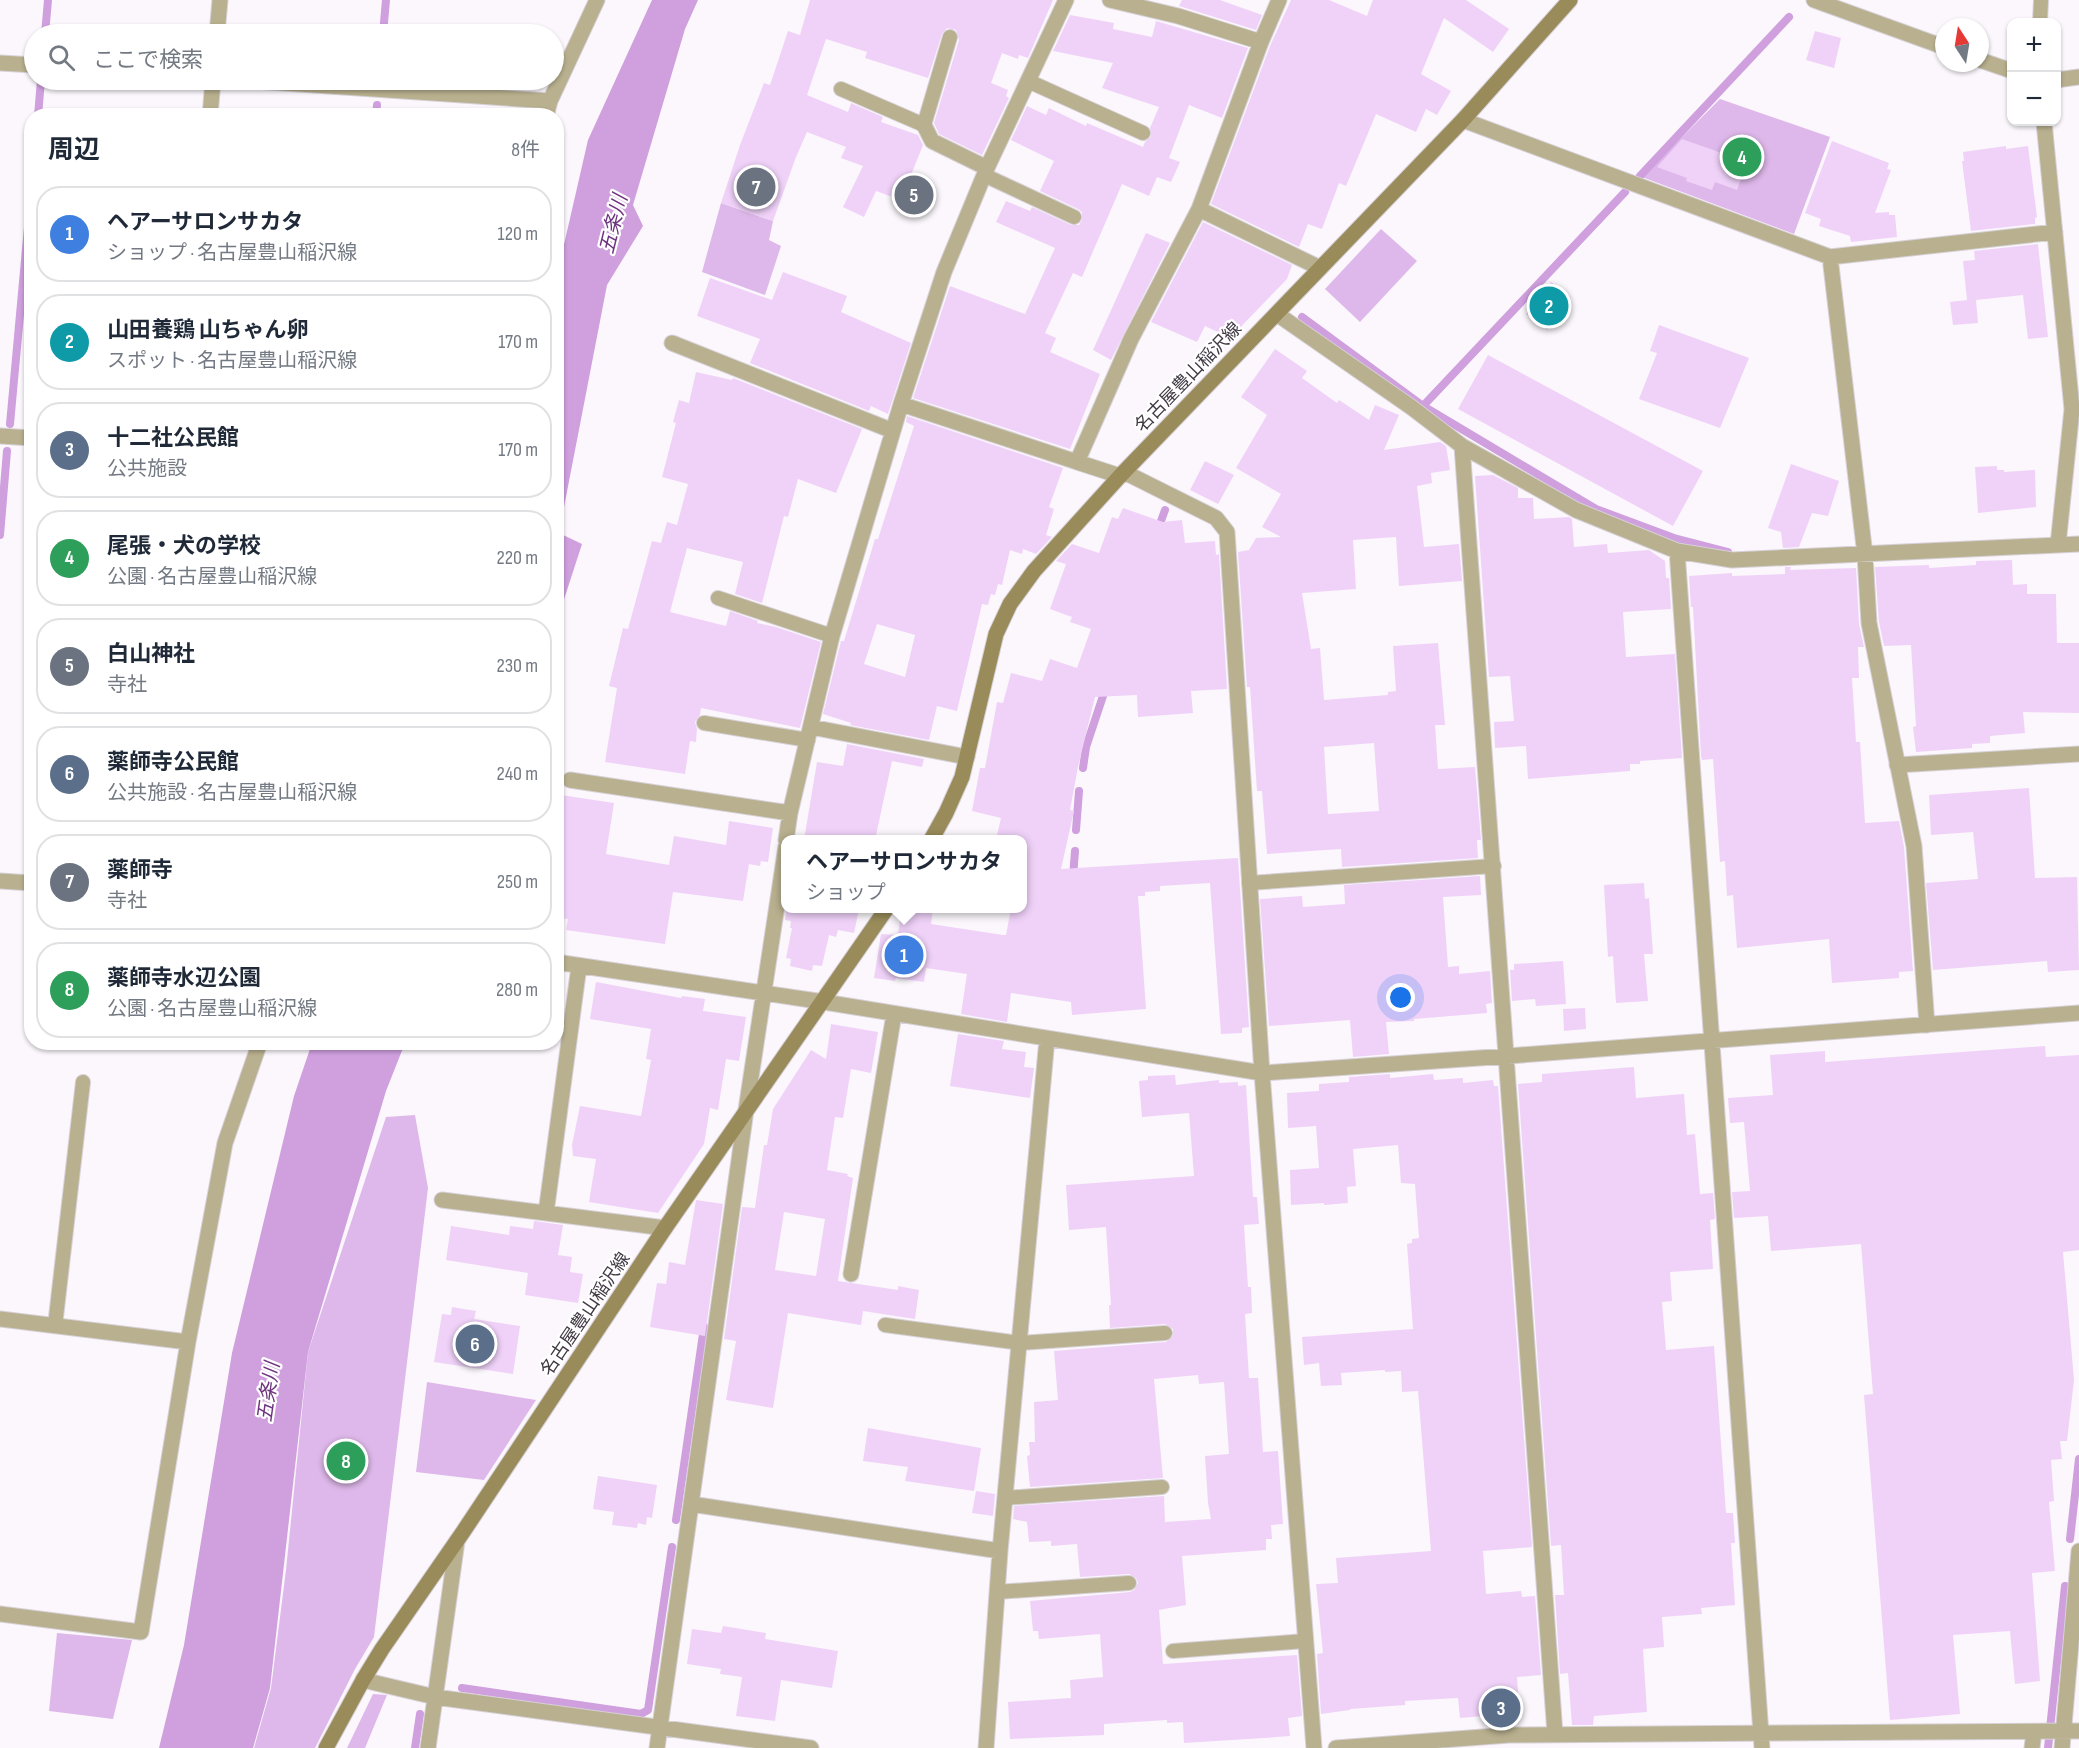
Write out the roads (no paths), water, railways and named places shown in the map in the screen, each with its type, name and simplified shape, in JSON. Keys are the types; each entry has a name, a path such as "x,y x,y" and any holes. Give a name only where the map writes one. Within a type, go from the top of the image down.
{"main road":[{"name":"名古屋豊山稲沢線","path":"934,835 958,786 967,757 996,634 1010,604 1034,571 1122,474 1463,120 1570,0"},
{"name":"名古屋豊山稲沢線","path":"326,1748 363,1680 665,1228 884,913"}],"street":[{"path":"218,24 220,0"},
{"path":"564,73 597,0"},
{"path":"787,835 832,636 901,404 944,272 985,172 1066,0"},
{"path":"1110,0 1178,16 1261,42"},
{"path":"1077,462 1131,339 1199,209 1279,0"},
{"path":"1815,0 1935,44"},
{"path":"0,63 24,64"},
{"path":"1989,63 2007,69"},
{"path":"2061,79 2079,77"},
{"path":"211,108 212,90"},
{"path":"351,90 548,108 556,90"},
{"path":"1463,120 1830,257 2055,232"},
{"path":"924,125 932,141 985,172"},
{"path":"2044,126 2072,409 2058,545"},
{"path":"1199,209 1320,268"},
{"path":"1830,257 1865,555 1869,623 1914,846 1927,1025"},
{"path":"1276,314 1411,407 1462,446 1576,510 1677,551 1732,561 2079,544"},
{"path":"672,343 893,431"},
{"path":"901,404 1077,462 1122,474 1216,518 1227,532 1262,1072 1314,1748"},
{"path":"0,436 24,438"},
{"path":"1462,446 1508,1056 1555,1734"},
{"path":"1677,551 1761,1741"},
{"path":"809,733 967,757"},
{"path":"1897,765 2079,754"},
{"path":"570,780 790,813"},
{"path":"657,1748 746,1110 781,880"},
{"path":"0,881 24,882"},
{"path":"564,963 824,1002 1262,1072 2079,1013"},
{"path":"546,1213 579,966"},
{"path":"851,1274 894,1014"},
{"path":"986,1748 1000,1551 1047,1039"},
{"path":"0,1614 141,1632 188,1342 225,1143 257,1050"},
{"path":"441,1200 665,1228"},
{"path":"0,1320 188,1342"},
{"path":"691,1504 1000,1551"},
{"path":"428,1748 457,1541"},
{"path":"2062,1748 2072,1731 2079,1551"},
{"path":"363,1680 435,1697 811,1748"},
{"path":"1336,1748 1510,1742 1555,1734 1761,1741 2072,1731"},
{"path":"2032,1748 2034,1732"}],"lane":[{"path":"2040,18 2041,0"},
{"path":"841,89 924,125 951,37"},
{"path":"1028,81 1143,133"},
{"path":"985,172 1074,217"},
{"path":"718,598 832,636"},
{"path":"704,723 809,733"},
{"path":"1249,883 1494,866"},
{"path":"55,1326 82,1083"},
{"path":"885,1325 1020,1343 1165,1333"},
{"path":"1005,1498 1162,1487"},
{"path":"997,1592 1129,1582"},
{"path":"1173,1651 1305,1641"}],"water":[{"name":"五条川","path":"652,0 698,0 685,29 633,205 643,226 607,285 564,507 564,245 588,140"},
{"path":"564,535 582,544 564,599"},
{"name":"五条川","path":"310,1050 402,1050 386,1091 308,1352 270,1688 253,1748 159,1748 184,1645 232,1353 294,1096"}],"waterway":[{"path":"46,24 48,0"},
{"path":"384,24 386,0"},
{"path":"1640,176 1789,17"},
{"path":"39,108 40,90"},
{"path":"1423,406 1625,192"},
{"path":"10,424 24,271"},
{"path":"1302,317 1423,406 1596,509 1674,538 1728,552"},
{"path":"0,535 7,451"},
{"path":"1157,532 1165,510"},
{"path":"1083,768 1086,747 1106,687"},
{"path":"1076,830 1079,791"},
{"path":"1073,877 1075,851"},
{"path":"676,1520 704,1327"},
{"path":"2070,1539 2079,1459"},
{"path":"462,1688 641,1714 648,1710 672,1547"},
{"path":"2048,1748 2065,1586"},
{"path":"415,1748 420,1714"}],"place":[{"name":"尾張・犬の学校","path":"1742,157"},
{"name":"薬師寺","path":"756,187"},
{"name":"白山神社","path":"914,195"},
{"name":"山田養鶏 山ちゃん卵","path":"1549,306"},
{"name":"ヘアーサロンサカタ","path":"904,955"},
{"name":"薬師寺公民館","path":"475,1344"},
{"name":"薬師寺水辺公園","path":"346,1461"},
{"name":"十二社公民館","path":"1501,1708"}]}
